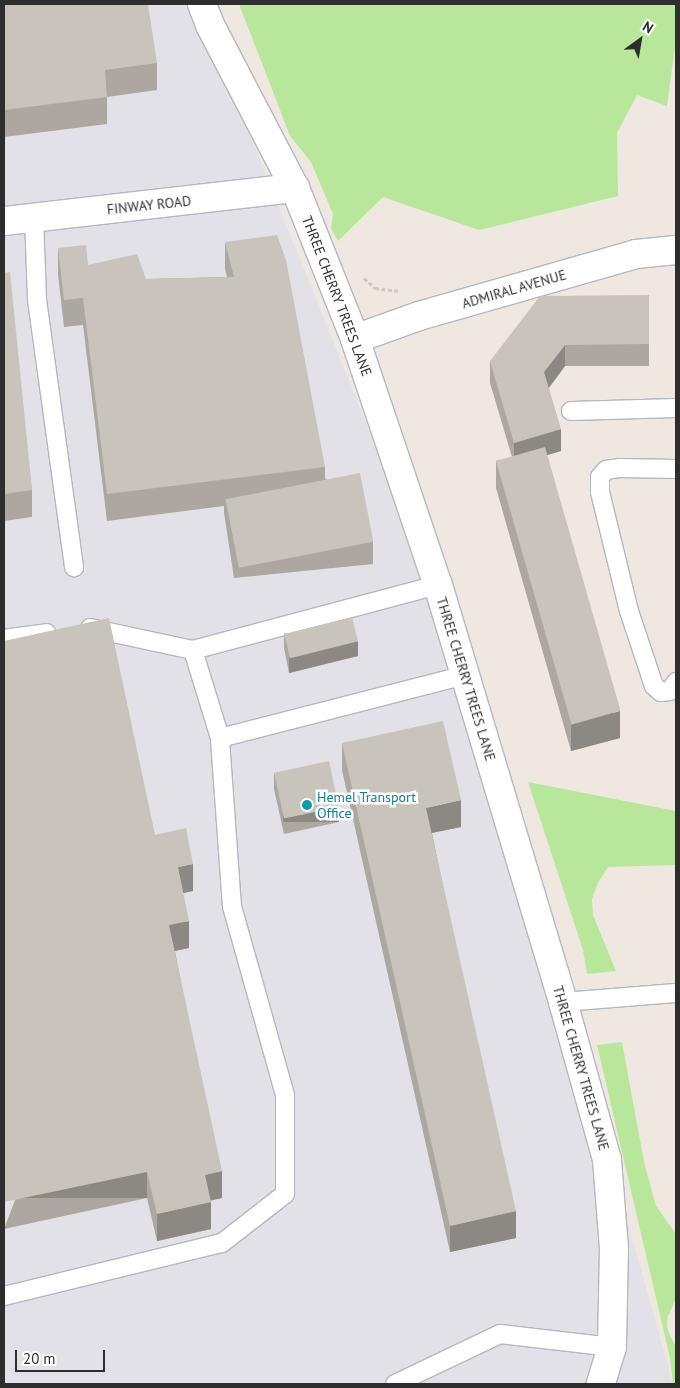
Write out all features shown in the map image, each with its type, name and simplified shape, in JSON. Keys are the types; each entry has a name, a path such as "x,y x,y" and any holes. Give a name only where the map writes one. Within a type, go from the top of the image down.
{"street":[{"name":"THREE CHERRY TREES LANE","path":"202,4 210,24 295,188 355,339 438,585 563,1002 607,1160 614,1248 612,1347 601,1384"},
{"name":"FINWAY ROAD","path":"4,221 295,188"},
{"name":"ADMIRAL AVENUE","path":"355,339 419,316 636,254 676,250"}],"lane":[{"path":"34,218 36,300 74,567"},
{"path":"571,411 676,408"},
{"path":"676,469 620,468 606,470 600,477 600,492 629,610 654,686 661,692 670,691 676,682"},
{"path":"4,639 94,627 193,650 438,585"},
{"path":"4,1296 222,1244 285,1194 285,1095 232,907 220,738 193,650"},
{"path":"220,738 465,676"},
{"path":"563,1002 676,993"},
{"path":"395,1384 500,1334 612,1347"}],"path":[{"path":"358,273 375,288 398,291"}],"shaded area":[{"path":"4,4 197,4 490,729 673,1384 4,1384"}],"green space":[{"path":"239,4 676,4 676,39 667,106 637,95 617,133 618,196 479,230 383,197 338,241 331,228 333,214 311,162 290,136"},
{"path":"528,782 676,811 676,865 608,867 598,883 592,899 593,915 616,971 587,974 583,950"},
{"path":"622,1042 644,1162 656,1206 676,1234 676,1299 668,1316 667,1326 676,1346 676,1384 673,1384 670,1358 597,1045"}],"building":[{"path":"4,4 148,4 157,63 105,70 107,97 4,110"},
{"path":"277,235 286,260 325,467 107,494 83,298 64,300 58,248 86,245 88,265 137,254 146,279 234,277 225,242"},
{"path":"10,272 32,490 4,494 4,273"},
{"path":"649,295 649,344 565,345 544,372 561,429 514,443 490,361 540,296"},
{"path":"545,447 621,710 572,724 496,461"},
{"path":"360,473 373,542 239,568 226,499"},
{"path":"352,617 358,641 290,658 284,634"},
{"path":"109,618 155,835 186,828 193,864 178,867 189,921 169,925 222,1171 205,1175 211,1202 157,1214 147,1172 4,1202 4,641"},
{"path":"443,721 461,800 426,808 516,1211 450,1226 342,743"},
{"name":"Hemel Transport Office","path":"329,761 339,807 284,819 274,773"}],"place":[{"name":"Hemel Transport Office","path":"307,805"}]}
